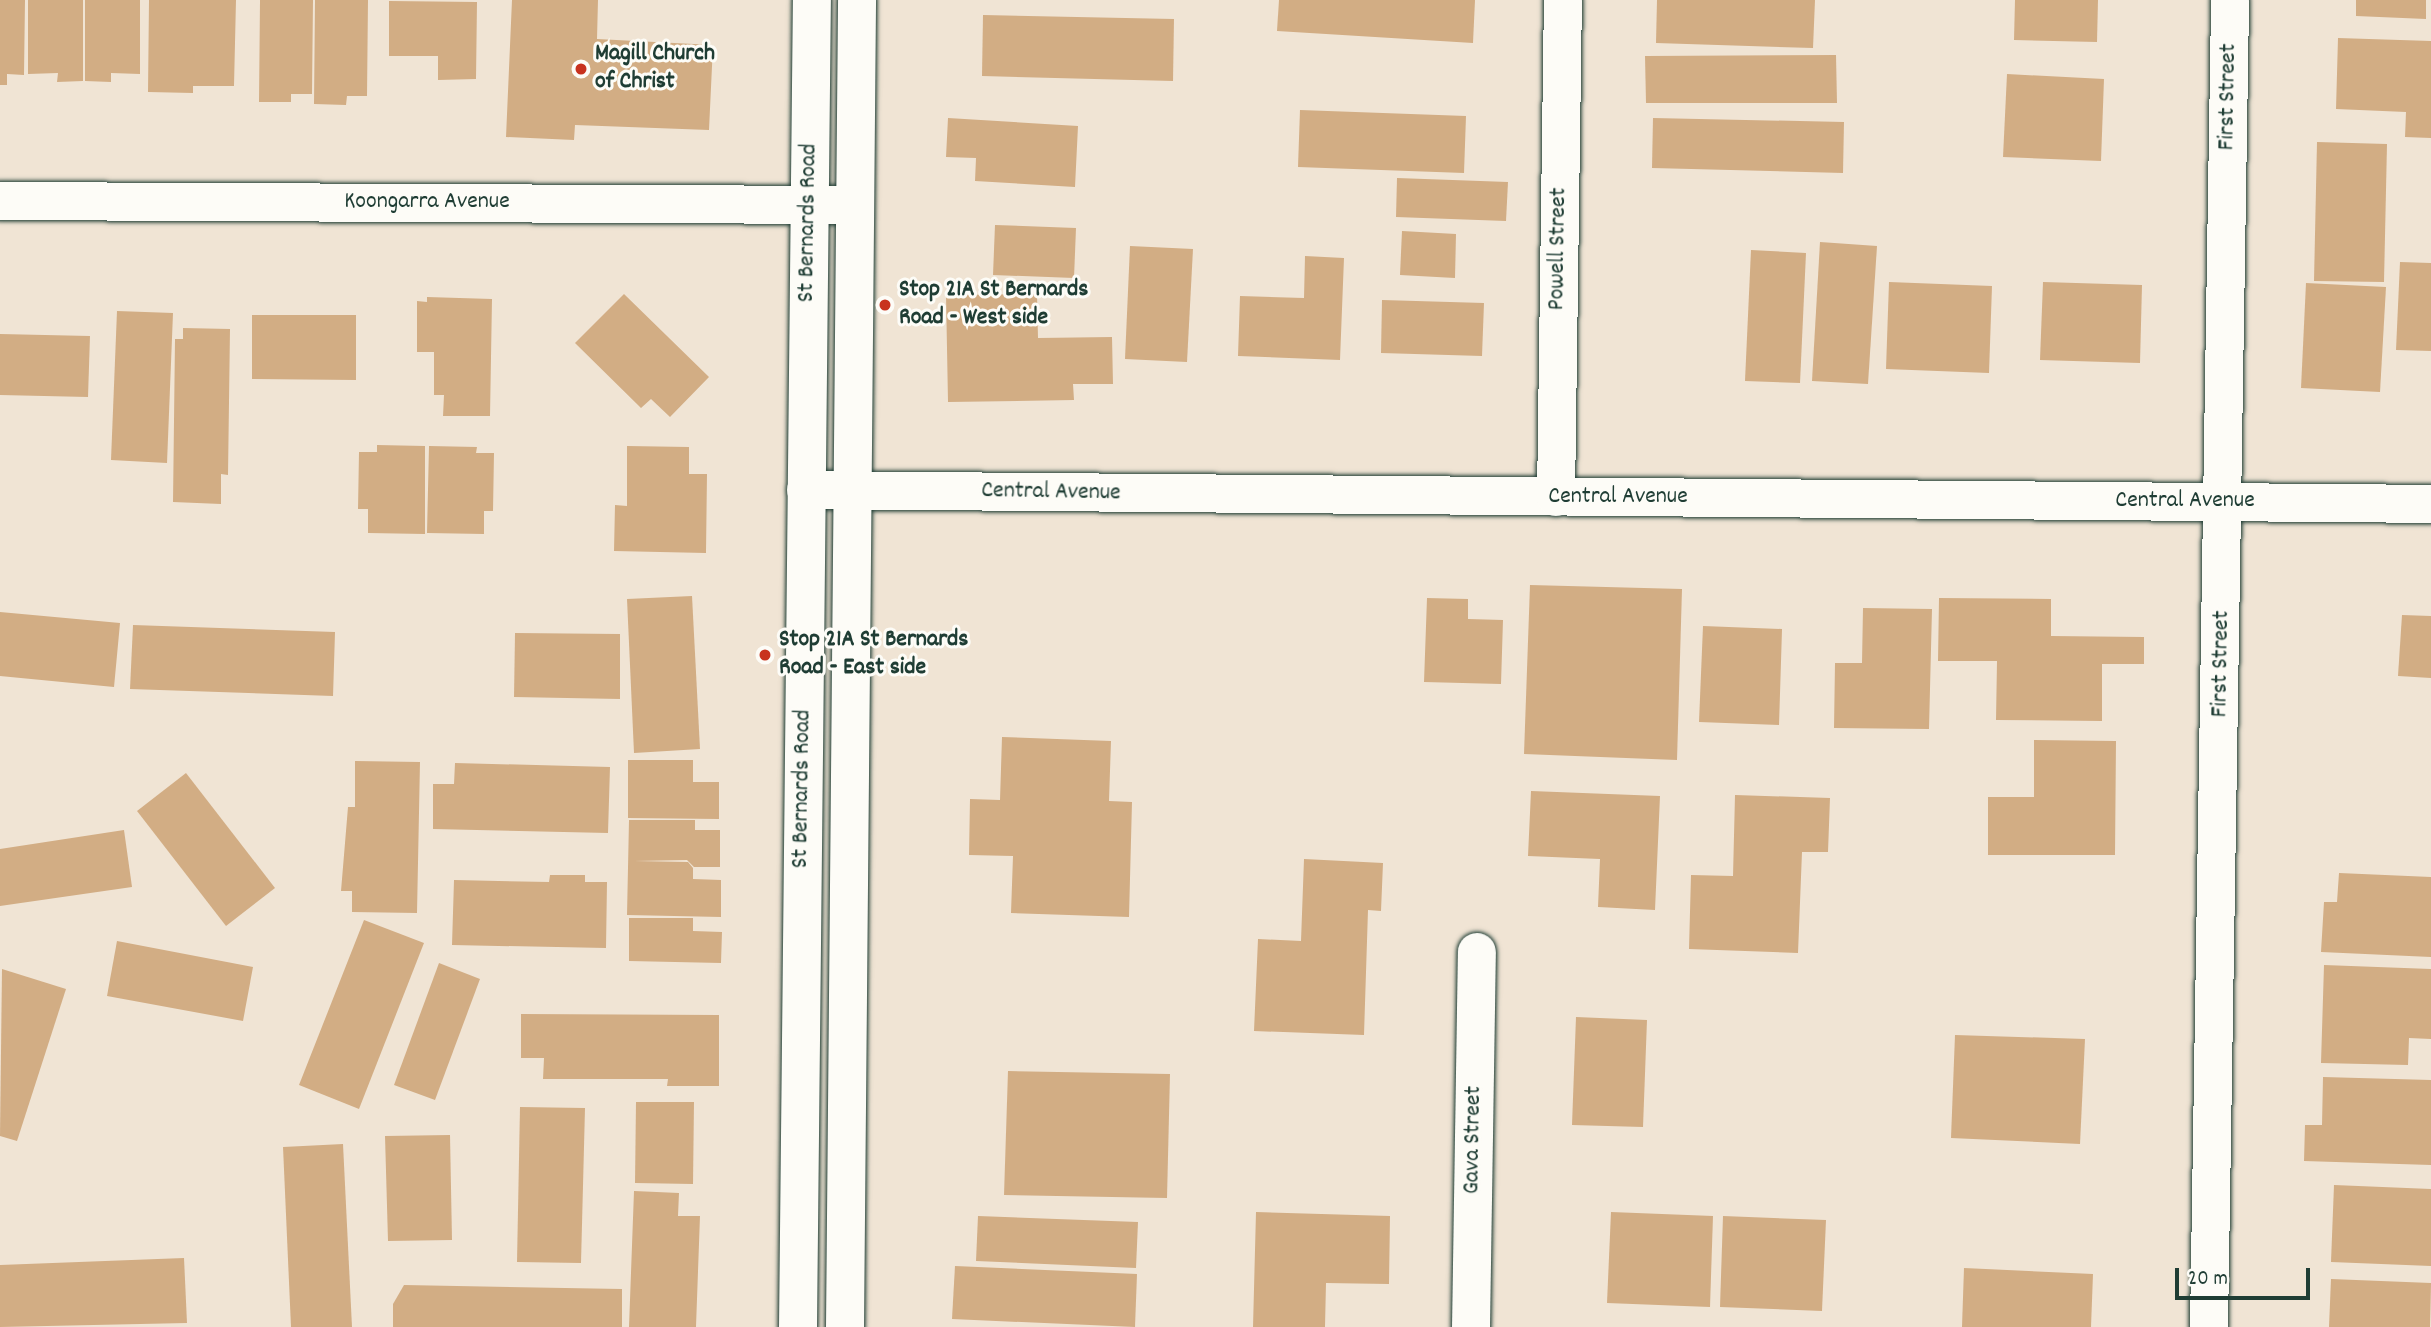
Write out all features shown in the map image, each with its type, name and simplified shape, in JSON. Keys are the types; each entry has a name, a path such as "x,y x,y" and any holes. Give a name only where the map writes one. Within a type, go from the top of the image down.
{"street":[{"name":"St Bernards Road","path":"799,1327 812,0"},
{"name":"St Bernards Road","path":"845,1327 857,0"},
{"name":"Powell Street","path":"1556,498 1563,0"},
{"name":"First Street","path":"2209,1327 2225,502 2230,0"},
{"name":"Koongarra Avenue","path":"0,201 854,205"},
{"name":"Central Avenue","path":"806,490 2431,503"},
{"name":"Gava Street","path":"1471,1327 1477,952"}],"building":[{"path":"0,0 25,0 24,75 7,74 7,85 0,85"},
{"path":"28,0 83,0 83,81 57,82 58,73 28,74"},
{"path":"85,0 140,0 140,74 111,73 111,82 85,81"},
{"path":"149,0 236,0 234,86 193,86 193,93 148,92"},
{"path":"260,0 313,0 312,94 291,94 291,102 259,102"},
{"path":"315,0 368,0 367,96 347,96 346,105 314,104"},
{"name":"Magill Church of Christ","path":"512,0 598,0 597,39 713,45 709,130 575,125 574,140 506,137"},
{"path":"1279,0 1475,0 1473,43 1277,31"},
{"path":"1657,0 1815,0 1813,48 1656,43"},
{"path":"2015,0 2098,0 2097,42 2014,40"},
{"path":"2356,0 2426,0 2426,19 2356,16"},
{"path":"389,1 477,2 476,79 438,80 438,56 389,56"},
{"path":"983,15 1174,19 1173,81 982,76"},
{"path":"2338,38 2431,41 2431,138 2405,137 2406,112 2336,109"},
{"path":"1836,55 1837,103 1646,103 1645,56"},
{"path":"2007,74 2104,79 2101,161 2003,157"},
{"path":"1300,110 1466,116 1464,173 1298,167"},
{"path":"948,118 1078,126 1075,187 975,181 976,158 946,157"},
{"path":"1653,118 1844,122 1843,173 1652,168"},
{"path":"2317,142 2387,144 2384,282 2314,281"},
{"path":"1397,178 1508,182 1506,221 1396,217"},
{"path":"995,225 1076,228 1074,278 993,275"},
{"path":"1402,231 1456,234 1455,278 1400,275"},
{"path":"1820,242 1877,246 1868,384 1812,381"},
{"path":"1130,246 1193,249 1187,362 1125,359"},
{"path":"1751,250 1806,253 1800,383 1745,381"},
{"path":"1305,256 1344,258 1340,360 1238,356 1240,296 1304,298"},
{"path":"2400,262 2431,263 2431,351 2396,350"},
{"path":"1889,282 1992,286 1989,373 1886,369"},
{"path":"2043,282 2142,285 2140,363 2040,360"},
{"path":"2306,283 2386,287 2380,392 2301,388"},
{"path":"624,294 709,377 670,417 651,399 641,408 575,343"},
{"path":"1037,294 1038,338 1112,337 1113,384 1073,384 1074,400 948,402 946,295"},
{"path":"427,297 492,299 490,416 443,416 444,395 434,395 434,352 417,352 417,301 427,302"},
{"path":"1382,300 1484,303 1482,356 1381,353"},
{"path":"117,311 173,313 167,463 111,460"},
{"path":"252,315 356,315 356,380 252,379"},
{"path":"183,328 230,329 228,475 221,474 221,504 173,502 175,339 183,339"},
{"path":"0,334 90,336 88,397 0,395"},
{"path":"377,445 425,446 425,534 368,533 368,509 358,509 359,452 377,452"},
{"path":"429,446 477,447 476,453 494,453 493,511 484,511 484,534 427,533"},
{"path":"627,446 689,447 689,474 707,474 706,553 614,551 615,505 627,506"},
{"path":"1530,585 1682,589 1677,760 1524,754"},
{"path":"692,596 700,749 634,753 627,599"},
{"path":"1427,598 1468,599 1468,619 1503,620 1501,684 1424,682"},
{"path":"1939,598 2051,599 2051,636 2144,637 2144,664 2102,664 2102,721 1996,720 1997,661 1938,661"},
{"path":"1863,608 1932,609 1929,729 1834,728 1835,663 1862,663"},
{"path":"0,612 120,623 114,687 0,676"},
{"path":"2402,615 2431,616 2431,678 2398,676"},
{"path":"133,625 335,632 333,696 130,689"},
{"path":"1703,626 1782,629 1779,725 1699,722"},
{"path":"515,633 620,634 620,699 514,697"},
{"path":"1002,737 1111,741 1109,801 1132,802 1129,917 1011,913 1013,856 969,855 970,799 1000,800"},
{"path":"2034,740 2116,741 2115,855 1988,855 1988,797 2034,797"},
{"path":"628,760 693,760 693,782 719,782 719,819 628,818"},
{"path":"355,761 420,762 417,913 352,912 352,891 341,891 348,807 355,807"},
{"path":"455,763 610,767 608,833 433,829 433,784 454,784"},
{"path":"186,773 275,888 226,926 137,811"},
{"path":"1531,791 1660,796 1655,910 1598,907 1600,859 1528,856"},
{"path":"1735,795 1830,798 1828,852 1802,852 1798,953 1689,949 1691,875 1733,876"},
{"path":"629,820 695,820 695,830 720,830 720,867 694,867 687,860 634,861 688,862 693,868 693,879 721,880 721,917 627,915"},
{"path":"124,830 132,887 0,906 0,849"},
{"path":"1304,859 1383,863 1381,911 1368,910 1364,1035 1254,1031 1258,939 1301,941"},
{"path":"2339,873 2431,877 2431,957 2321,952 2324,902 2337,902"},
{"path":"550,875 585,875 585,882 607,882 606,948 452,945 454,880 549,882"},
{"path":"629,918 693,918 693,931 722,932 721,963 629,961"},
{"path":"364,920 424,943 359,1109 299,1085"},
{"path":"117,941 253,967 243,1021 107,996"},
{"path":"439,963 480,979 435,1100 394,1085"},
{"path":"2324,965 2431,969 2431,1039 2409,1038 2408,1065 2321,1063"},
{"path":"2,969 66,989 17,1141 0,1136"},
{"path":"521,1014 719,1015 719,1086 667,1086 668,1079 543,1079 544,1058 521,1058"},
{"path":"1576,1017 1647,1020 1643,1127 1572,1125"},
{"path":"1955,1035 2085,1039 2080,1144 1951,1138"},
{"path":"1008,1071 1170,1074 1167,1198 1004,1195"},
{"path":"2323,1077 2431,1080 2431,1165 2304,1161 2305,1125 2322,1125"},
{"path":"636,1102 694,1102 693,1184 635,1183"},
{"path":"520,1107 585,1108 581,1263 517,1262"},
{"path":"450,1135 452,1240 388,1241 385,1136"},
{"path":"343,1144 352,1327 291,1327 283,1147"},
{"path":"2334,1185 2431,1189 2431,1266 2331,1262"},
{"path":"634,1191 679,1193 678,1216 700,1216 696,1327 629,1327"},
{"path":"1256,1212 1390,1216 1389,1284 1326,1283 1325,1327 1253,1327"},
{"path":"1611,1212 1713,1216 1710,1307 1607,1303"},
{"path":"978,1216 1138,1222 1136,1268 976,1261"},
{"path":"1723,1216 1826,1220 1822,1311 1720,1307"},
{"path":"184,1258 187,1323 0,1327 0,1265"},
{"path":"955,1266 1137,1274 1135,1327 952,1319"},
{"path":"1964,1268 2093,1274 2091,1327 1962,1327"},
{"path":"2331,1279 2431,1283 2430,1327 2329,1327"},
{"path":"404,1285 622,1289 622,1327 393,1327 393,1304"}],"place":[{"name":"Magill Church of Christ","path":"581,69"},
{"name":"Stop 21A St Bernards Road - West side","path":"885,305"},
{"name":"Stop 21A St Bernards Road - East side","path":"765,655"}]}
